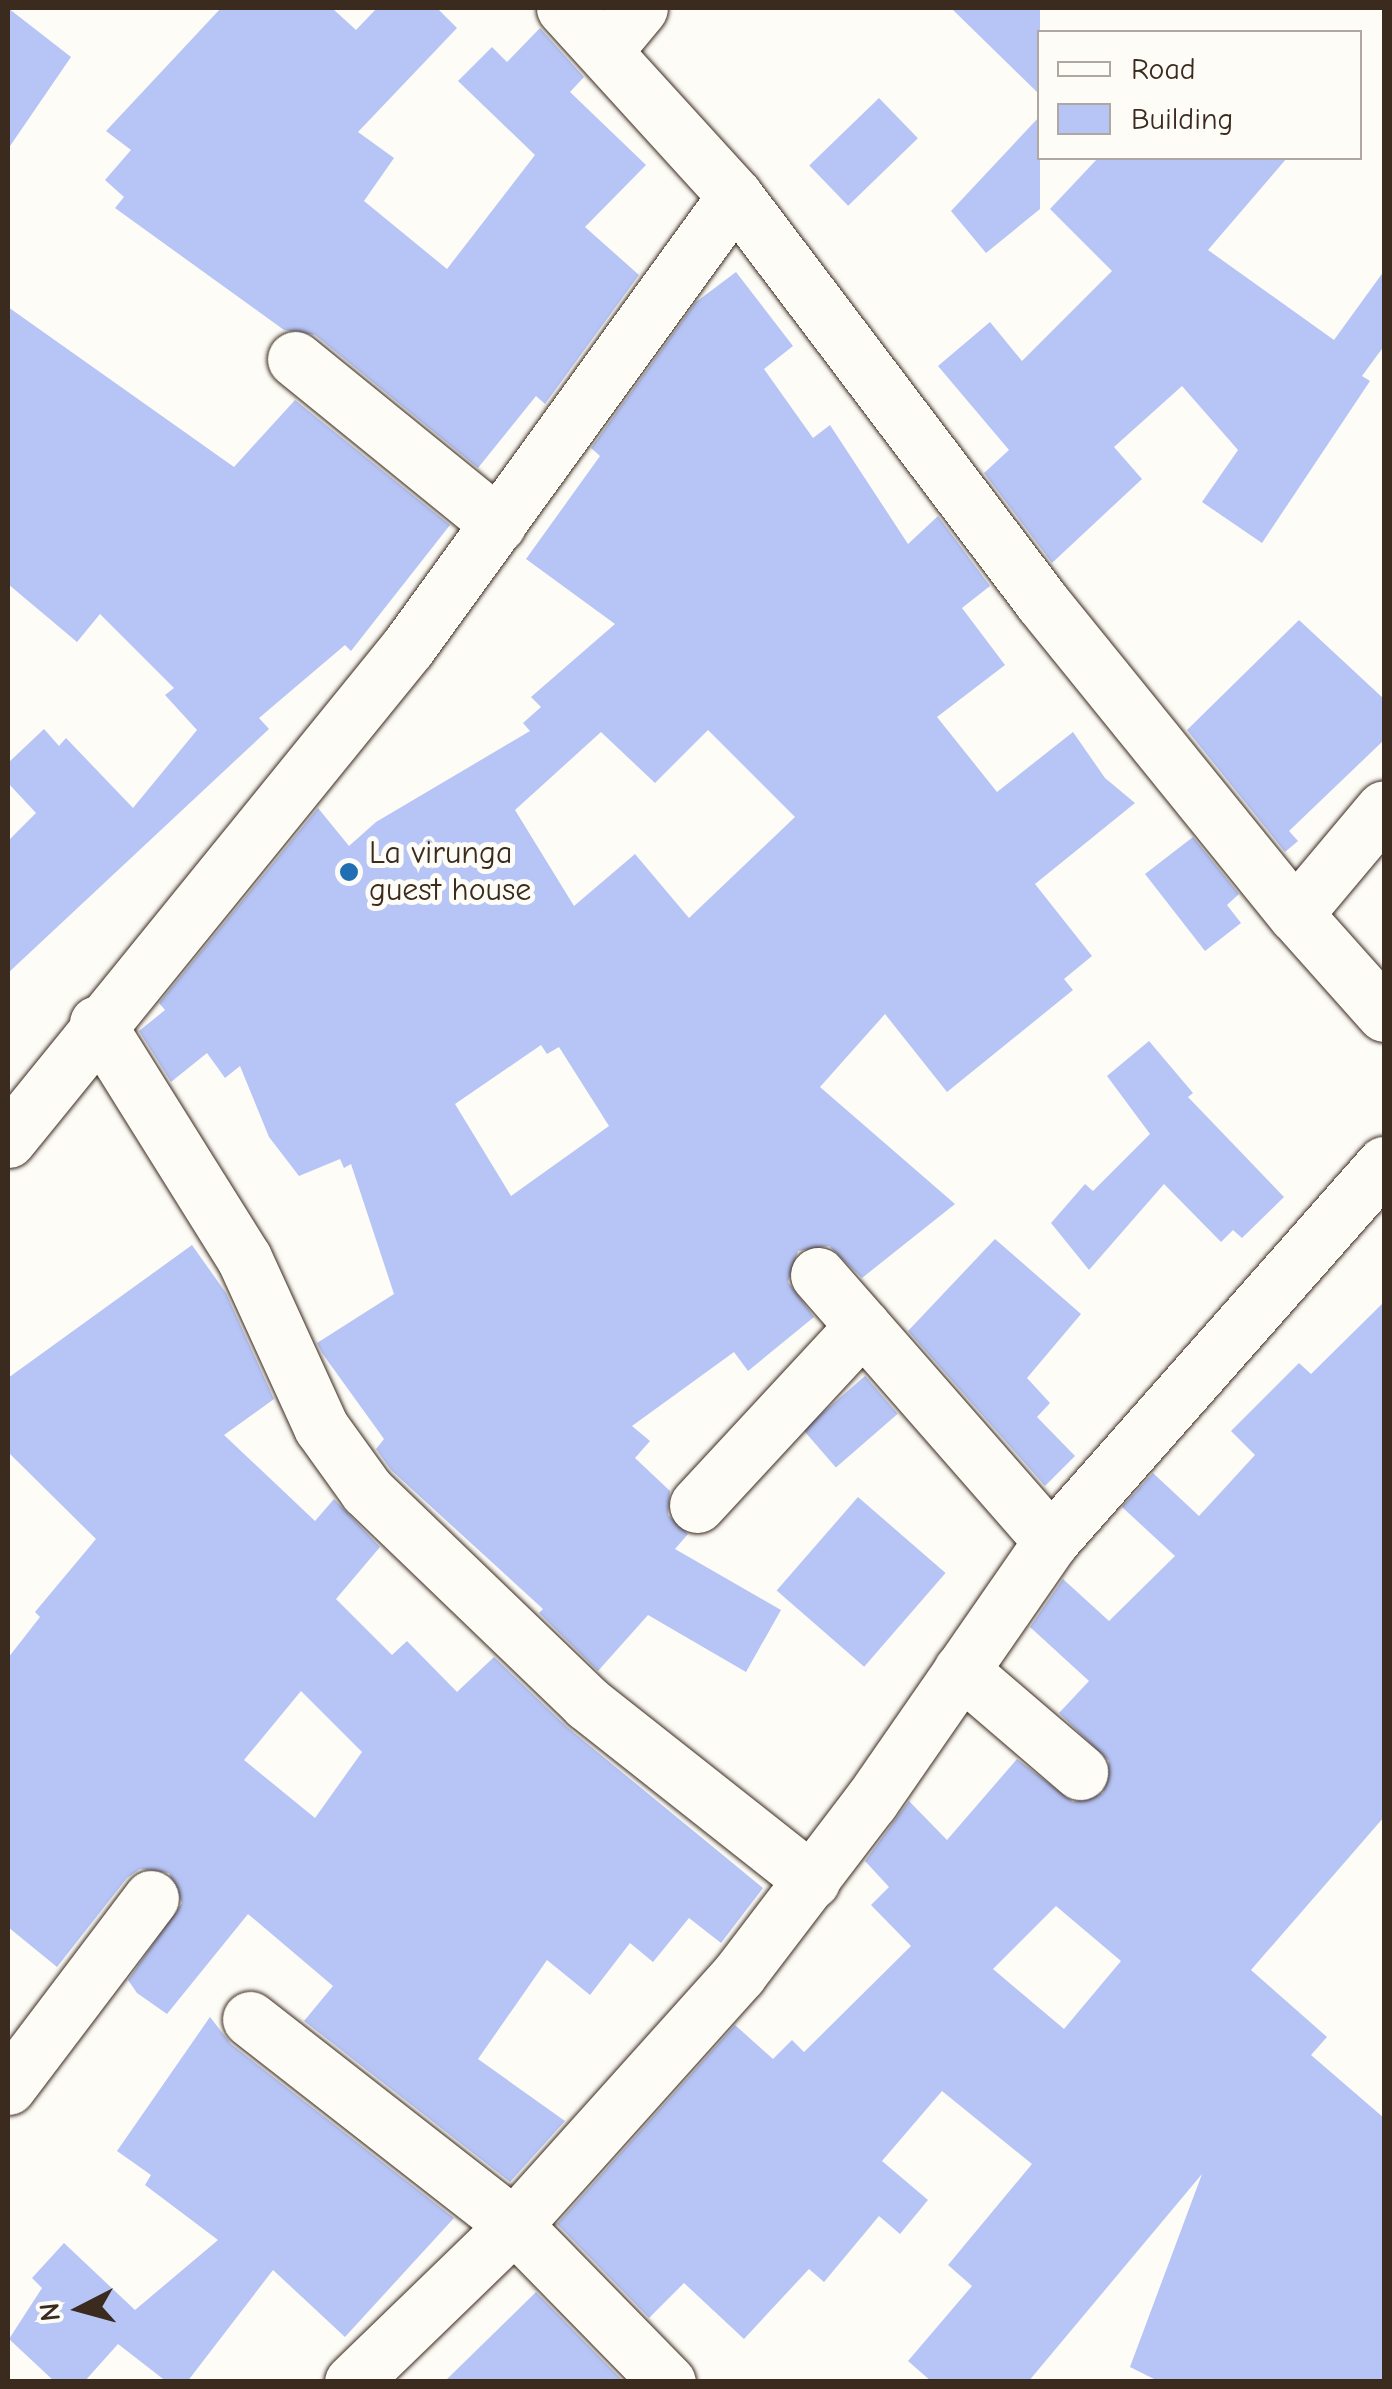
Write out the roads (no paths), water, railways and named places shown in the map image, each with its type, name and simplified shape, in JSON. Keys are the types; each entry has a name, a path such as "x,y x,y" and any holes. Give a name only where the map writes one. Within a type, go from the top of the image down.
{"street":[{"path":"564,8 606,48 734,196 1042,602 1294,914 1384,1014"},
{"path":"606,48 640,8"},
{"path":"8,1140 97,1023 408,648 734,196"},
{"path":"295,359 498,524"},
{"path":"1294,914 1384,808"},
{"path":"97,1023 244,1258 321,1426 366,1491 587,1704 812,1881"},
{"path":"352,2382 514,2225 739,1974 812,1881 1051,1541 1384,1164"},
{"path":"818,1274 1051,1541"},
{"path":"697,1506 864,1326"},
{"path":"961,1670 1080,1772"},
{"path":"8,2087 151,1898"},
{"path":"250,2019 514,2225 668,2382"}],"place":[{"name":"La virunga guest house","path":"349,872"}]}
